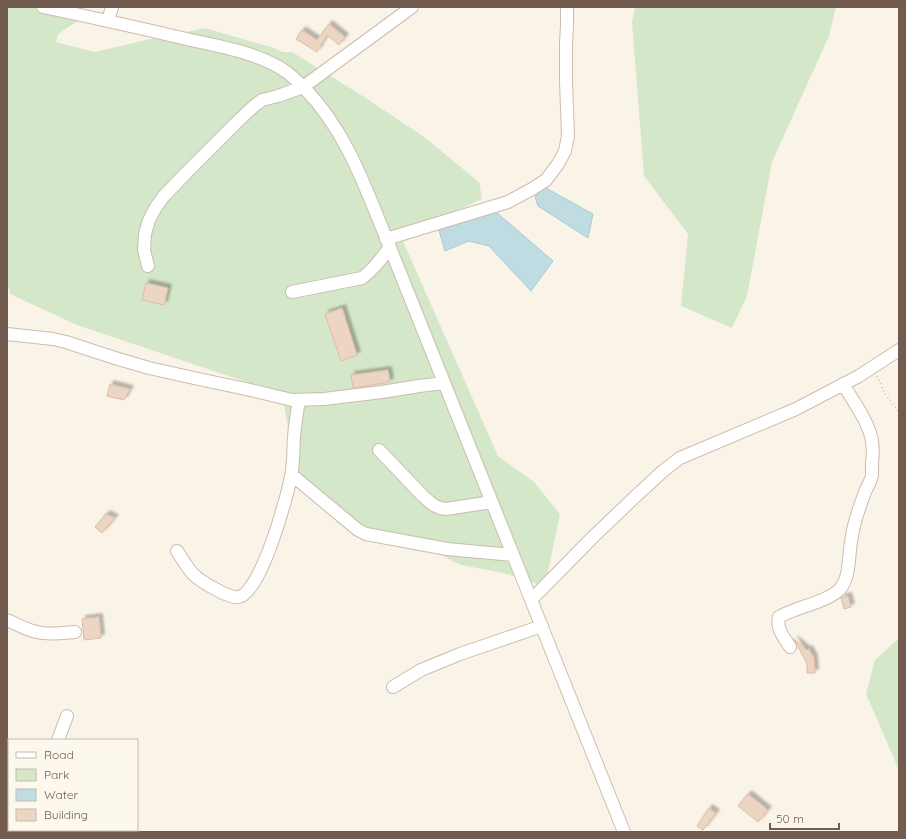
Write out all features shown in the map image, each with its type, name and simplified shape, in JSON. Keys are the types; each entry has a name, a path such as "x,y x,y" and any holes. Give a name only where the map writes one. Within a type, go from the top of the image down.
{"street":[{"path":"43,7 243,52 274,65 288,73 316,100 330,119 349,150 388,243 624,832"},
{"path":"108,21 112,7"},
{"path":"148,266 144,250 145,234 149,220 156,207 163,197 190,169 254,106 262,100 278,96 303,86 412,7"},
{"path":"292,292 362,278 375,266 388,243 508,202 546,180 558,164 565,151 568,136 566,81 567,7"},
{"path":"7,334 53,339 66,342 149,368 292,400 324,399 444,383"},
{"path":"531,600 637,495 663,471 680,458 796,409 859,376 899,350"},
{"path":"790,647 779,630 779,617 834,594 844,583 848,573 853,528 872,476 872,440 863,418 843,384"},
{"path":"177,551 194,574 205,583 219,591 238,597 245,594 251,587 266,559 274,538 292,475 294,436 299,400"},
{"path":"379,450 423,496 439,508 446,509 492,502"},
{"path":"292,475 358,530 366,534 447,549 513,555"},
{"path":"7,620 36,632 46,634 75,632"},
{"path":"392,687 421,670 542,626"},
{"path":"58,739 67,716"}],"path":[{"path":"873,367 885,394 899,412"}],"green space":[{"path":"7,7 54,7 85,16 58,34 56,42 95,52 205,28 283,52 292,52 361,95 424,137 479,182 482,199 425,225 402,239 498,456 534,482 560,514 547,576 537,584 503,573 461,565 428,549 375,537 296,473 282,394 77,325 10,294 7,282"},
{"path":"635,7 836,7 829,36 772,162 747,296 732,328 681,306 688,234 644,176 632,22"},
{"path":"899,638 899,770 866,694 875,660"}],"water":[{"path":"544,187 593,214 588,238 538,206 535,197"},
{"path":"495,211 553,261 531,291 489,246 469,241 445,251 438,227"}],"building":[{"path":"329,24 345,37 339,45 327,35 317,52 296,39 302,30 317,40"},
{"path":"146,283 168,288 164,305 142,300"},
{"path":"342,308 357,355 341,361 325,314"},
{"path":"388,370 390,382 353,388 351,375"},
{"path":"110,384 130,389 124,400 107,396"},
{"path":"106,514 115,518 102,533 95,527"},
{"path":"848,596 851,607 844,609 841,598"},
{"path":"99,617 101,638 84,640 82,619"},
{"path":"794,639 807,650 809,649 814,658 815,673 807,673 807,664"},
{"path":"748,794 768,810 758,822 738,806"},
{"path":"709,808 716,813 703,830 697,826"}]}
